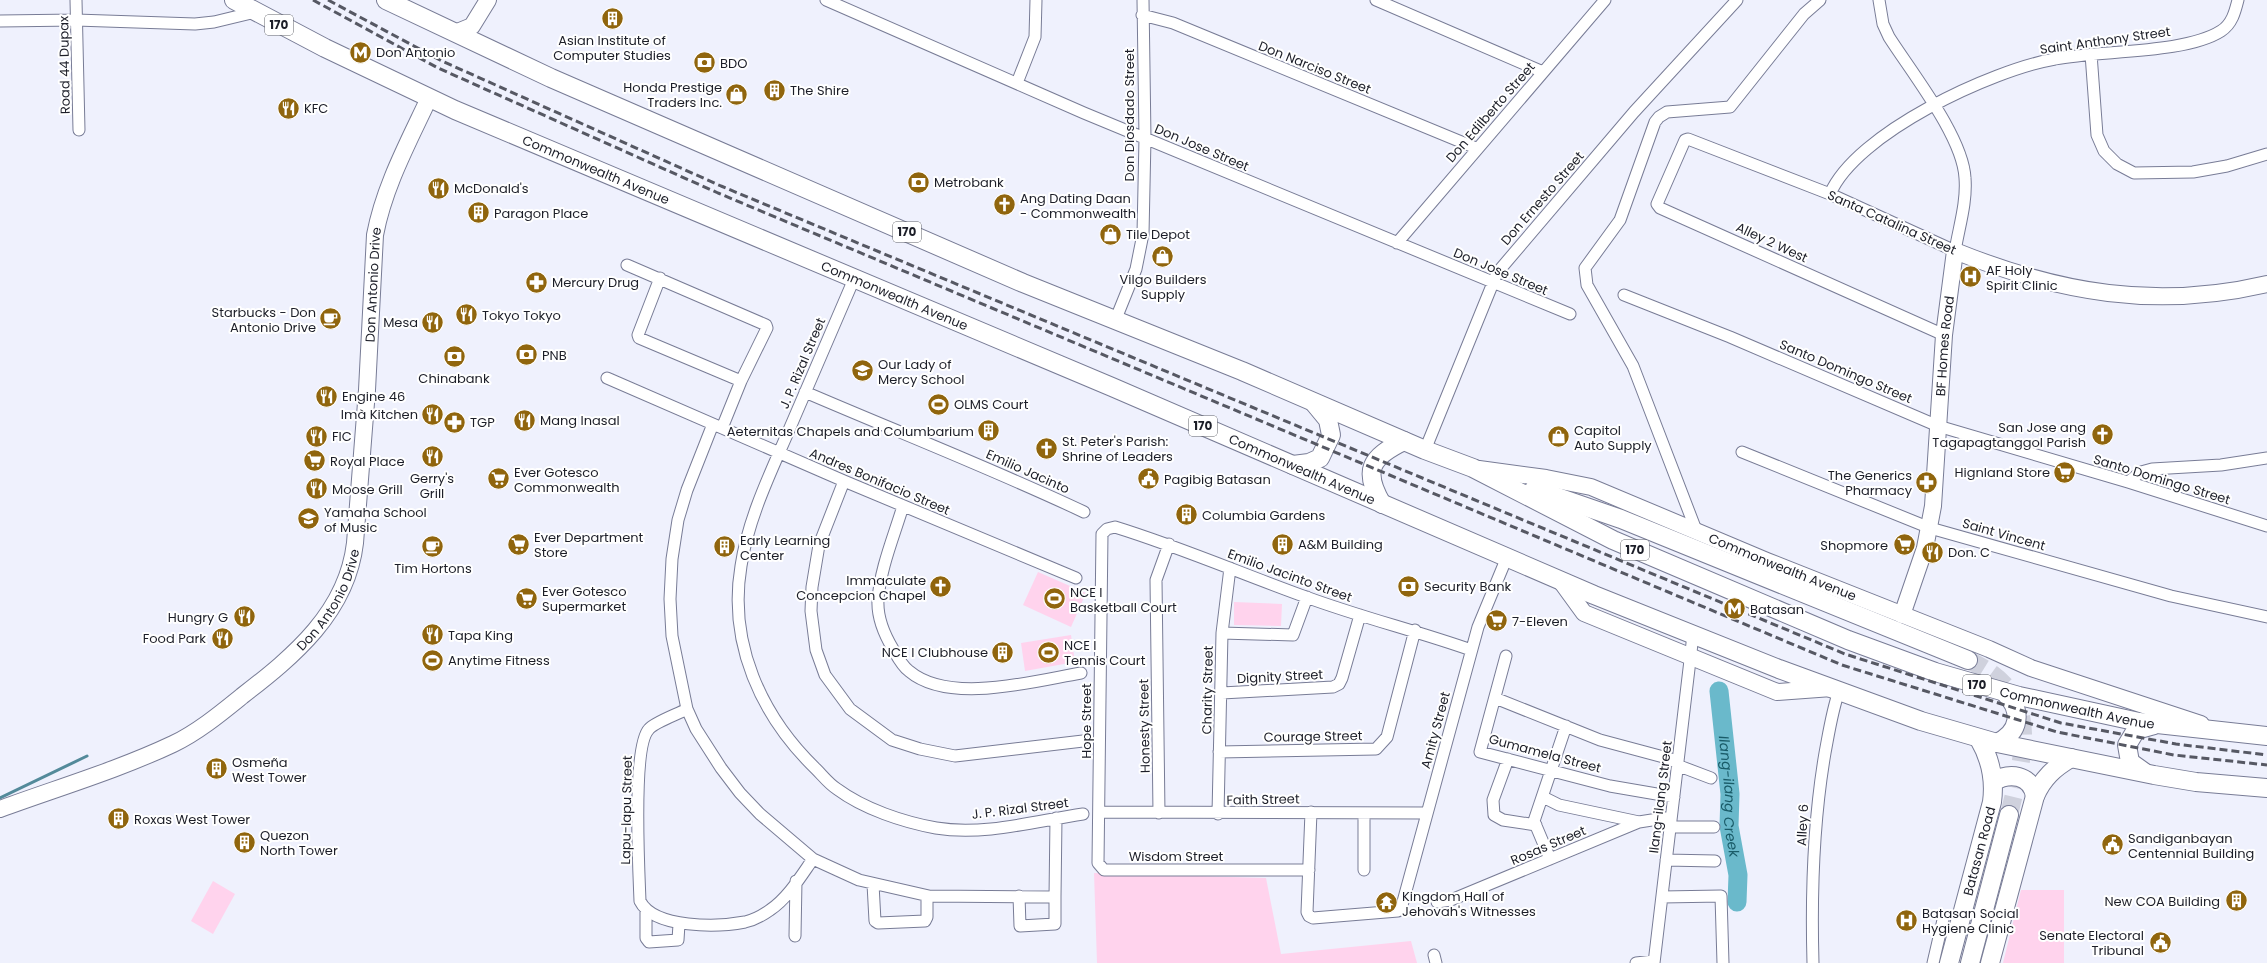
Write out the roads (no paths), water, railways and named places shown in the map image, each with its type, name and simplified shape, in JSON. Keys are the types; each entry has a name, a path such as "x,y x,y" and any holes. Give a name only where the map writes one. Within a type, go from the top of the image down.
{"main road":[{"name":"Commonwealth Avenue","path":"234,0 255,12 429,98 1560,580 1693,635 1921,721 1979,739 2154,775 2196,782 2267,788"},
{"name":"Commonwealth Avenue","path":"386,0 455,34 552,78 1116,321 1242,371 1404,441 1473,468 1613,540 1801,622 1935,672 2005,693 2158,725 2267,736"},
{"path":"1293,465 1308,463 1320,458 1331,435 1328,420 1312,401"},
{"path":"1382,504 1372,484 1373,469 1383,452 1404,441"},
{"path":"1473,468 1621,519 1968,660"},
{"path":"1997,743 2010,735 2018,719 2016,707 2005,693"},
{"path":"2154,775 2134,766 2128,757 2127,745 2136,730 2146,726 2158,725"},
{"name":"Batasan Road","path":"1949,963 1987,826 1992,802 1993,782 1987,756 1979,739"},
{"path":"1990,963 2035,796 2045,778 2059,765 2071,758"},
{"path":"1993,782 2004,776 2019,776 2030,784 2035,796"},
{"path":"1970,963 2009,814"}],"street":[{"name":"Road 44 Dupax","path":"76,0 79,130"},
{"path":"455,34 466,30 477,21 488,0"},
{"name":"Don Jose Street","path":"826,0 1017,84 1570,314"},
{"path":"1017,84 1035,37 1036,0"},
{"name":"Don Diosdado Street","path":"1116,321 1136,269 1141,245 1145,138 1142,15 1143,0"},
{"path":"1376,0 1543,72"},
{"name":"Don Edilberto Street","path":"1397,243 1476,148 1605,0"},
{"name":"Don Ernesto Street","path":"1426,450 1492,282 1502,266 1634,112 1737,0"},
{"path":"1696,530 1633,366 1587,285 1586,268 1620,220 1655,122 1659,117 1667,112 1730,107 1804,14 1820,0"},
{"name":"BF Homes Road","path":"1879,0 1883,24 1889,37 1954,138 1963,160 1965,177 1964,203 1955,250 1944,335 1936,481 1930,528 1902,615"},
{"name":"Saint Anthony Street","path":"1830,194 1835,182 1845,170 1887,134 1933,106 1972,86 2004,73 2055,59 2170,46 2208,36 2220,31 2230,23 2238,0"},
{"path":"0,21 76,20 195,24 214,22 255,12"},
{"name":"Don Narciso Street","path":"1142,15 1173,23 1476,148"},
{"path":"477,21 477,36 481,45"},
{"path":"2091,54 2097,135 2104,151 2117,164 2134,173 2193,172 2228,166 2267,154"},
{"name":"Don Antonio Drive","path":"0,809 144,757 174,743 212,720 274,672 304,643 334,607 345,585 354,550 377,228 380,213 392,179 429,98"},
{"name":"Santa Catalina Street","path":"1688,138 1830,194 1955,250 2030,278 2107,294 2186,296 2222,292 2267,284"},
{"name":"Alley 2 West","path":"1688,138 1685,140 1658,200 1657,204 1660,208 1944,335"},
{"path":"627,265 766,325 767,328 687,490 678,520 672,559 670,600 672,636 687,709 696,729 740,793 760,814 813,859 859,880 927,896 1055,896"},
{"path":"660,278 638,335 639,338 741,381"},
{"name":"J. P. Rizal Street","path":"854,279 779,454 755,513 748,536 741,563 737,605 748,667 766,705 787,738 837,789 873,809 908,821 937,828 977,829 1003,827 1083,814"},
{"name":"Santo Domingo Street","path":"1624,295 1730,337 1938,426 2128,482 2267,526"},
{"name":"Andres Bonifacio Street","path":"607,378 779,454 1076,578"},
{"name":"Emilio Jacinto","path":"805,392 932,447 997,472 1084,512"},
{"name":"Saint Vincent","path":"1742,452 1930,528 2164,594 2267,617"},
{"path":"2128,482 2141,472 2152,469 2221,465 2267,458"},
{"name":"Commonwealth Avenue","path":"1473,468 1546,478 1591,488 1989,649 2031,668 2223,732"},
{"path":"844,481 819,545 812,587 811,611 816,650 825,675 850,709 892,740 920,749 955,756 1083,741"},
{"path":"903,506 880,586 878,602 884,632 899,659 908,671 939,686 952,688 1009,686 1081,673"},
{"name":"Emilio Jacinto Street","path":"1102,534 1107,529 1115,527 1169,544 1307,598 1360,615 1415,630 1471,650"},
{"name":"Hope Street","path":"1100,812 1099,675 1102,534"},
{"name":"Honesty Street","path":"1159,813 1156,580 1169,544"},
{"name":"Amity Street","path":"1309,870 1307,912 1309,916 1313,918 1398,911 1402,907 1471,650 1478,627 1507,557"},
{"name":"Charity Street","path":"1218,814 1222,693 1222,633 1230,568"},
{"name":"Commonwealth Avenue","path":"1560,580 1584,613 1777,692 1836,690"},
{"path":"1222,633 1293,635 1307,598"},
{"name":"Dignity Street","path":"1222,693 1333,687 1339,684 1360,615"},
{"name":"Courage Street","path":"1219,752 1376,749 1386,737 1415,630"},
{"name":"Ilang-ilang Street","path":"1654,962 1693,635"},
{"name":"Gumamela Street","path":"1506,656 1480,752 1610,786 1674,797"},
{"name":"Alley 6","path":"1813,963 1812,901 1817,800 1836,690"},
{"path":"1495,698 1600,740 1672,759 1678,764 1711,778"},
{"name":"Lapu-lapu Street","path":"680,924 678,940 648,942 646,938 646,910 640,901 638,858 641,747 649,729 687,709"},
{"path":"1550,859 1535,819 1566,726"},
{"path":"1508,759 1493,800 1494,815 1503,820 1536,825"},
{"path":"1543,797 1559,805 1639,822"},
{"name":"Faith Street","path":"1100,812 1218,814 1427,812"},
{"name":"Wisdom Street","path":"1100,812 1098,863 1104,870 1309,870"},
{"path":"1309,870 1311,812"},
{"path":"1364,813 1364,870"},
{"path":"1019,896 1020,926 1055,924 1056,818"},
{"name":"Rosas Street","path":"1437,902 1451,900 1639,822 1670,822 1714,827"},
{"path":"646,910 662,919 680,924 725,924 753,919 773,908 813,859"},
{"path":"1666,860 1715,861"},
{"path":"795,936 796,881"},
{"path":"873,884 875,921 878,923 925,921 927,917 927,896"},
{"path":"1662,897 1721,896 1723,963"},
{"path":"1933,963 1943,920"},
{"path":"1636,963 1654,962"}],"waterway":[{"name":"Ilang-ilang Creek","path":"1719,691 1730,794 1729,826 1738,875 1737,902"},
{"path":"0,798 87,756"}],"tunnel":[{"path":"1968,660 1992,674 2009,690 2018,707 2023,726 2023,747 2020,769 2009,815"}],"railway":[{"path":"313,0 438,68 718,193 1842,665 2057,732 2174,755 2267,765"},
{"path":"328,0 442,61 721,186 1845,654 2061,723 2176,744 2267,755"}],"place":[{"name":"Asian Institute of Computer Studies","path":"612,18"},
{"name":"Don Antonio","path":"361,52"},
{"name":"BDO","path":"704,63"},
{"name":"The Shire","path":"775,90"},
{"name":"Honda Prestige Traders Inc.","path":"737,94"},
{"name":"KFC","path":"288,108"},
{"name":"Metrobank","path":"919,182"},
{"name":"McDonald's","path":"438,188"},
{"name":"Ang Dating Daan - Commonwealth","path":"1005,205"},
{"name":"Paragon Place","path":"478,213"},
{"name":"Tile Depot","path":"1110,234"},
{"name":"Vilgo Builders Supply","path":"1163,257"},
{"name":"AF Holy Spirit Clinic","path":"1970,277"},
{"name":"Mercury Drug","path":"536,282"},
{"name":"Tokyo Tokyo","path":"466,315"},
{"name":"Starbucks - Don Antonio Drive","path":"331,319"},
{"name":"Mesa","path":"433,322"},
{"name":"PNB","path":"526,355"},
{"name":"Chinabank","path":"454,356"},
{"name":"Our Lady of Mercy School","path":"862,371"},
{"name":"Engine 46","path":"327,396"},
{"name":"OLMS Court","path":"939,404"},
{"name":"Imà Kitchen","path":"433,414"},
{"name":"Mang Inasal","path":"525,420"},
{"name":"TGP","path":"455,422"},
{"name":"Aeternitas Chapels and Columbarium","path":"989,431"},
{"name":"San Jose ang Tagapagtanggol Parish","path":"2102,434"},
{"name":"FIC","path":"317,436"},
{"name":"Capitol Auto Supply","path":"1559,437"},
{"name":"St. Peter's Parish: Shrine of Leaders","path":"1047,448"},
{"name":"Gerry's Grill","path":"432,456"},
{"name":"Royal Place","path":"315,461"},
{"name":"Hignland Store","path":"2065,472"},
{"name":"Ever Gotesco Commonwealth","path":"499,479"},
{"name":"Pagibig Batasan","path":"1149,479"},
{"name":"The Generics Pharmacy","path":"1927,482"},
{"name":"Moose Grill","path":"317,489"},
{"name":"Columbia Gardens","path":"1187,515"},
{"name":"Yamaha School of Music","path":"308,519"},
{"name":"Ever Department Store","path":"519,544"},
{"name":"A&M Building","path":"1283,544"},
{"name":"Shopmore","path":"1904,545"},
{"name":"Tim Hortons","path":"433,546"},
{"name":"Early Learning Center","path":"725,547"},
{"name":"Don. C","path":"1933,552"},
{"name":"Security Bank","path":"1408,586"},
{"name":"Immaculate Concepcion Chapel","path":"941,587"},
{"name":"Ever Gotesco Supermarket","path":"526,598"},
{"name":"NCE I Basketball Court","path":"1054,599"},
{"name":"Batasan","path":"1735,609"},
{"name":"Hungry G","path":"244,617"},
{"name":"7-Eleven","path":"1497,621"},
{"name":"Tapa King","path":"433,635"},
{"name":"Food Park","path":"222,638"},
{"name":"NCE I Clubhouse","path":"1003,652"},
{"name":"NCE I Tennis Court","path":"1048,652"},
{"name":"Anytime Fitness","path":"432,660"},
{"name":"Osmeña West Tower","path":"216,769"},
{"name":"Roxas West Tower","path":"119,819"},
{"name":"Quezon North Tower","path":"245,842"},
{"name":"Sandiganbayan Centennial Building","path":"2113,845"},
{"name":"New COA Building","path":"2236,901"},
{"name":"Kingdom Hall of Jehovah's Witnesses","path":"1386,903"},
{"name":"Batasan Social Hygiene Clinic","path":"1907,920"},
{"name":"Senate Electoral Tribunal","path":"2160,942"}]}
